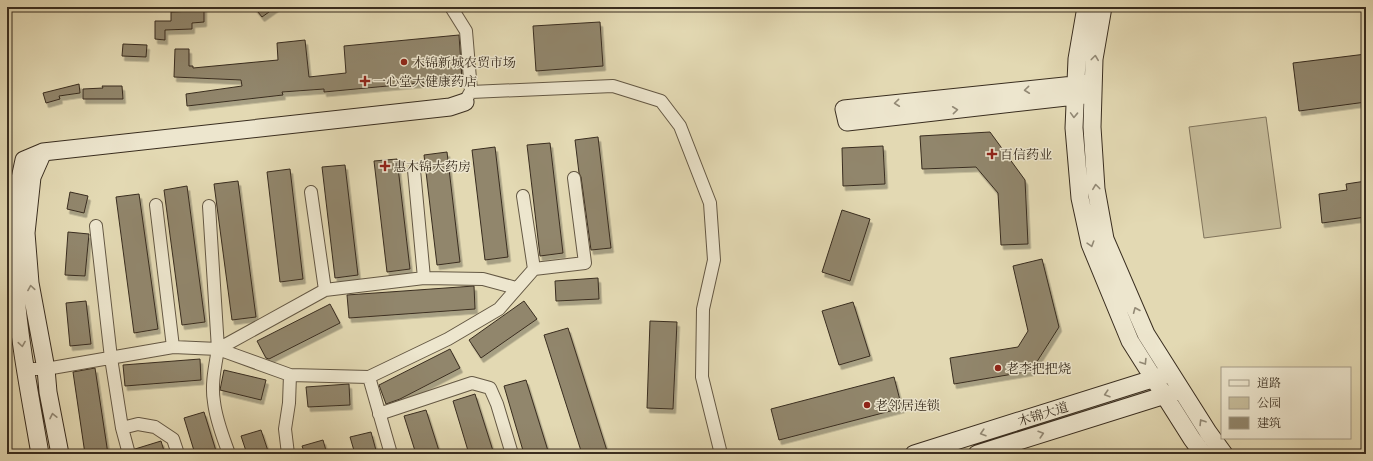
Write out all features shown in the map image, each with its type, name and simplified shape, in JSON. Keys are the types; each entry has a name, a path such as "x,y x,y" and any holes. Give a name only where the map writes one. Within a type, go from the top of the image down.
{"street":[{"path":"451,7 466,32 468,97"},
{"path":"1086,7 1077,59 1074,128 1080,198 1090,244 1130,341 1203,454"},
{"path":"1103,7 1094,60 1092,127 1096,189 1105,239 1146,334 1208,432 1224,454"},
{"path":"40,454 14,291 12,230 19,177 24,160 43,152 450,106 468,97 613,86 662,101 680,126 710,203 714,260 703,310 702,377 721,454"},
{"path":"1075,91 844,109 847,122 1093,89"},
{"path":"43,152 32,177 26,233 30,283 60,454"},
{"path":"414,170 424,278"},
{"path":"26,369 46,369 173,347 218,349 290,375 369,377 448,339 499,309 534,269 585,263 574,178"},
{"path":"311,192 325,290"},
{"path":"523,196 534,269"},
{"path":"156,204 173,347"},
{"path":"209,206 218,349 213,382 213,402 229,454"},
{"path":"96,226 111,358 122,428 129,454"},
{"path":"218,349 325,290 424,278 483,279 516,288"},
{"name":"木锦大道","path":"914,454 1171,374"},
{"path":"288,454 285,429 289,403 290,375"},
{"path":"369,377 391,454"},
{"path":"379,414 472,383 484,386 490,388 497,404 512,454"},
{"name":"木锦大道","path":"977,454 1181,390"},
{"path":"122,428 138,424 155,427 173,438 178,454"}],"green space":[{"path":"1266,117 1281,228 1204,238 1189,127"}],"building":[{"path":"193,7 204,7 204,22 192,23 192,29 165,30 165,40 155,39 155,21 171,21 171,12 193,11"},
{"path":"254,7 276,7 262,17"},
{"path":"600,22 603,66 536,71 533,26"},
{"path":"459,35 462,79 324,92 324,89 282,92 283,95 187,106 186,94 242,86 241,80 174,77 175,49 189,49 189,66 193,66 193,68 278,60 277,43 305,40 309,77 346,73 344,46"},
{"path":"123,44 147,45 146,57 122,56"},
{"path":"1366,54 1366,102 1299,111 1293,63"},
{"path":"79,84 80,93 59,96 60,99 46,103 43,93"},
{"path":"102,86 122,86 123,99 83,99 83,89 103,88"},
{"path":"990,132 1025,180 1028,244 1001,245 998,193 976,167 922,169 920,136"},
{"path":"598,137 611,248 591,250 575,140"},
{"path":"550,143 563,253 540,256 527,145"},
{"path":"883,146 885,184 843,186 842,148"},
{"path":"495,147 508,257 485,260 472,150"},
{"path":"447,152 460,262 437,265 424,155"},
{"path":"397,159 410,269 387,272 374,161"},
{"path":"345,165 358,275 335,278 322,167"},
{"path":"290,169 303,279 280,282 267,172"},
{"path":"238,181 256,317 232,320 214,184"},
{"path":"1366,181 1366,217 1322,223 1319,194 1347,190 1346,184"},
{"path":"187,186 205,322 182,325 164,190"},
{"path":"70,192 88,196 84,213 67,209"},
{"path":"139,194 158,329 134,333 116,197"},
{"path":"842,210 870,219 850,281 822,272"},
{"path":"68,232 89,234 85,276 65,275"},
{"path":"1042,259 1059,327 1031,371 954,384 950,358 1018,347 1028,331 1013,266"},
{"path":"598,278 599,299 556,301 555,281"},
{"path":"474,286 475,309 349,318 347,295"},
{"path":"86,301 91,344 70,346 66,303"},
{"path":"524,301 537,319 481,358 469,340"},
{"path":"853,302 870,356 839,365 822,311"},
{"path":"330,304 340,323 269,359 266,358 257,341"},
{"path":"650,321 677,322 673,409 647,408"},
{"path":"568,328 608,454 582,454 544,335"},
{"path":"450,349 460,368 400,399 386,404 379,385"},
{"path":"200,359 201,380 125,386 123,365"},
{"path":"95,368 108,454 85,454 73,372"},
{"path":"224,370 266,380 261,400 220,390"},
{"path":"894,377 902,408 779,440 771,409"},
{"path":"526,380 549,454 524,454 504,386"},
{"path":"349,384 350,405 308,407 306,387"},
{"path":"475,394 494,454 469,454 453,401"},
{"path":"426,410 440,454 416,454 404,416"},
{"path":"204,412 217,454 195,454 184,418"},
{"path":"261,430 269,454 247,454 241,436"},
{"path":"371,432 377,454 355,454 350,437"},
{"path":"323,440 327,454 305,454 302,446"},
{"path":"161,441 165,454 136,454 135,449"}],"place":[{"name":"木锦新城农贸市场","path":"404,62"},
{"name":"一心堂大健康药店","path":"365,81"},
{"name":"百信药业","path":"992,154"},
{"name":"惠木锦大药房","path":"385,166"},
{"name":"老李把把烧","path":"998,368"},
{"name":"老邻居连锁","path":"867,405"}]}
